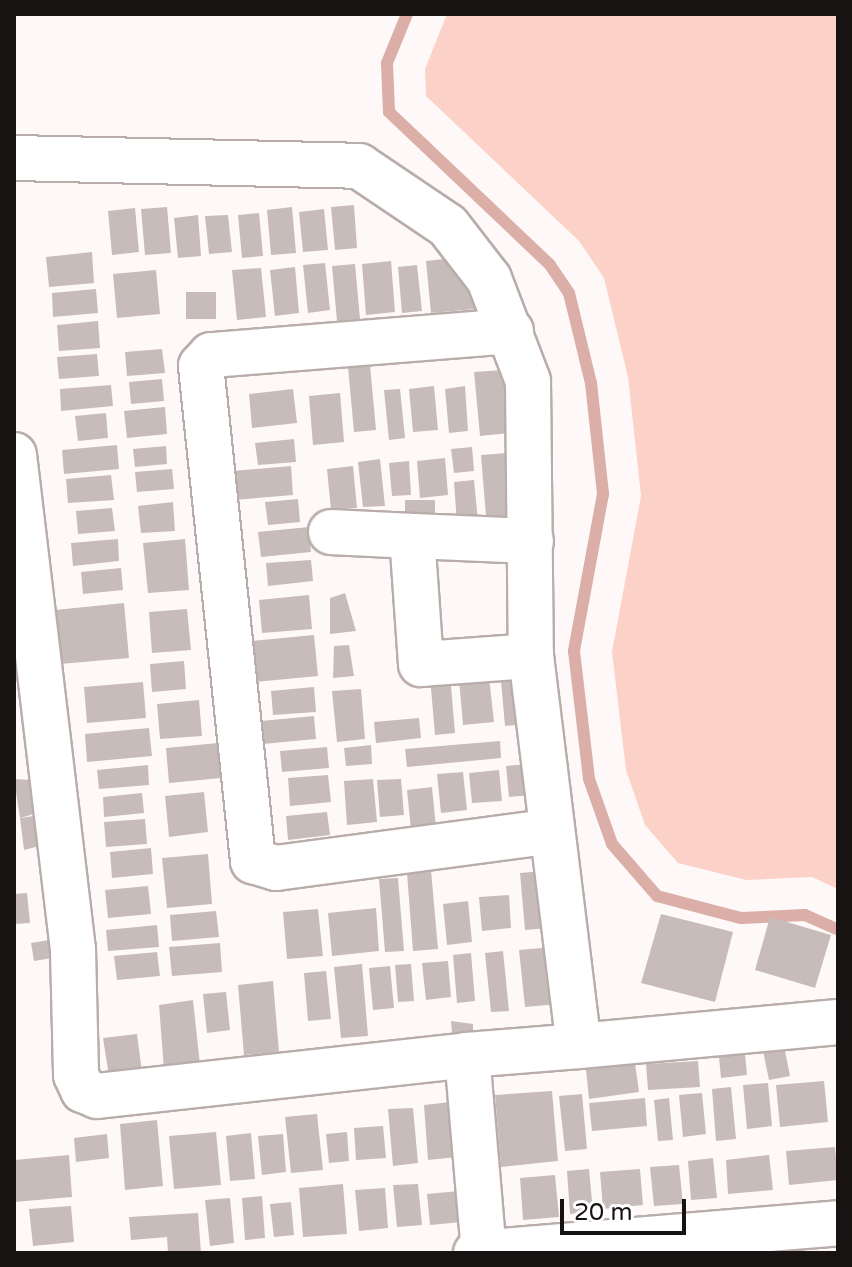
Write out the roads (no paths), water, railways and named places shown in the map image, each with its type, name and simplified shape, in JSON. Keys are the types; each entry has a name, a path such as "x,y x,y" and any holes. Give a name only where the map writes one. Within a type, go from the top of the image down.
{"street":[{"path":"14,158 359,166 415,198 468,246 511,331 528,381 531,656 579,1046"},
{"path":"511,331 211,355 201,366 253,861 276,868 552,831"},
{"path":"14,455 83,1090 97,1096 467,1055 838,1022"},
{"path":"331,532 531,541"},
{"path":"412,536 421,664 531,656"},
{"path":"467,1055 484,1252"},
{"path":"476,1253 838,1223"}],"waterway":[{"path":"407,14 387,63 389,112 550,265 569,293 591,383 603,494 574,651 589,779 612,844 657,896 741,918 805,915 838,930"}]}
